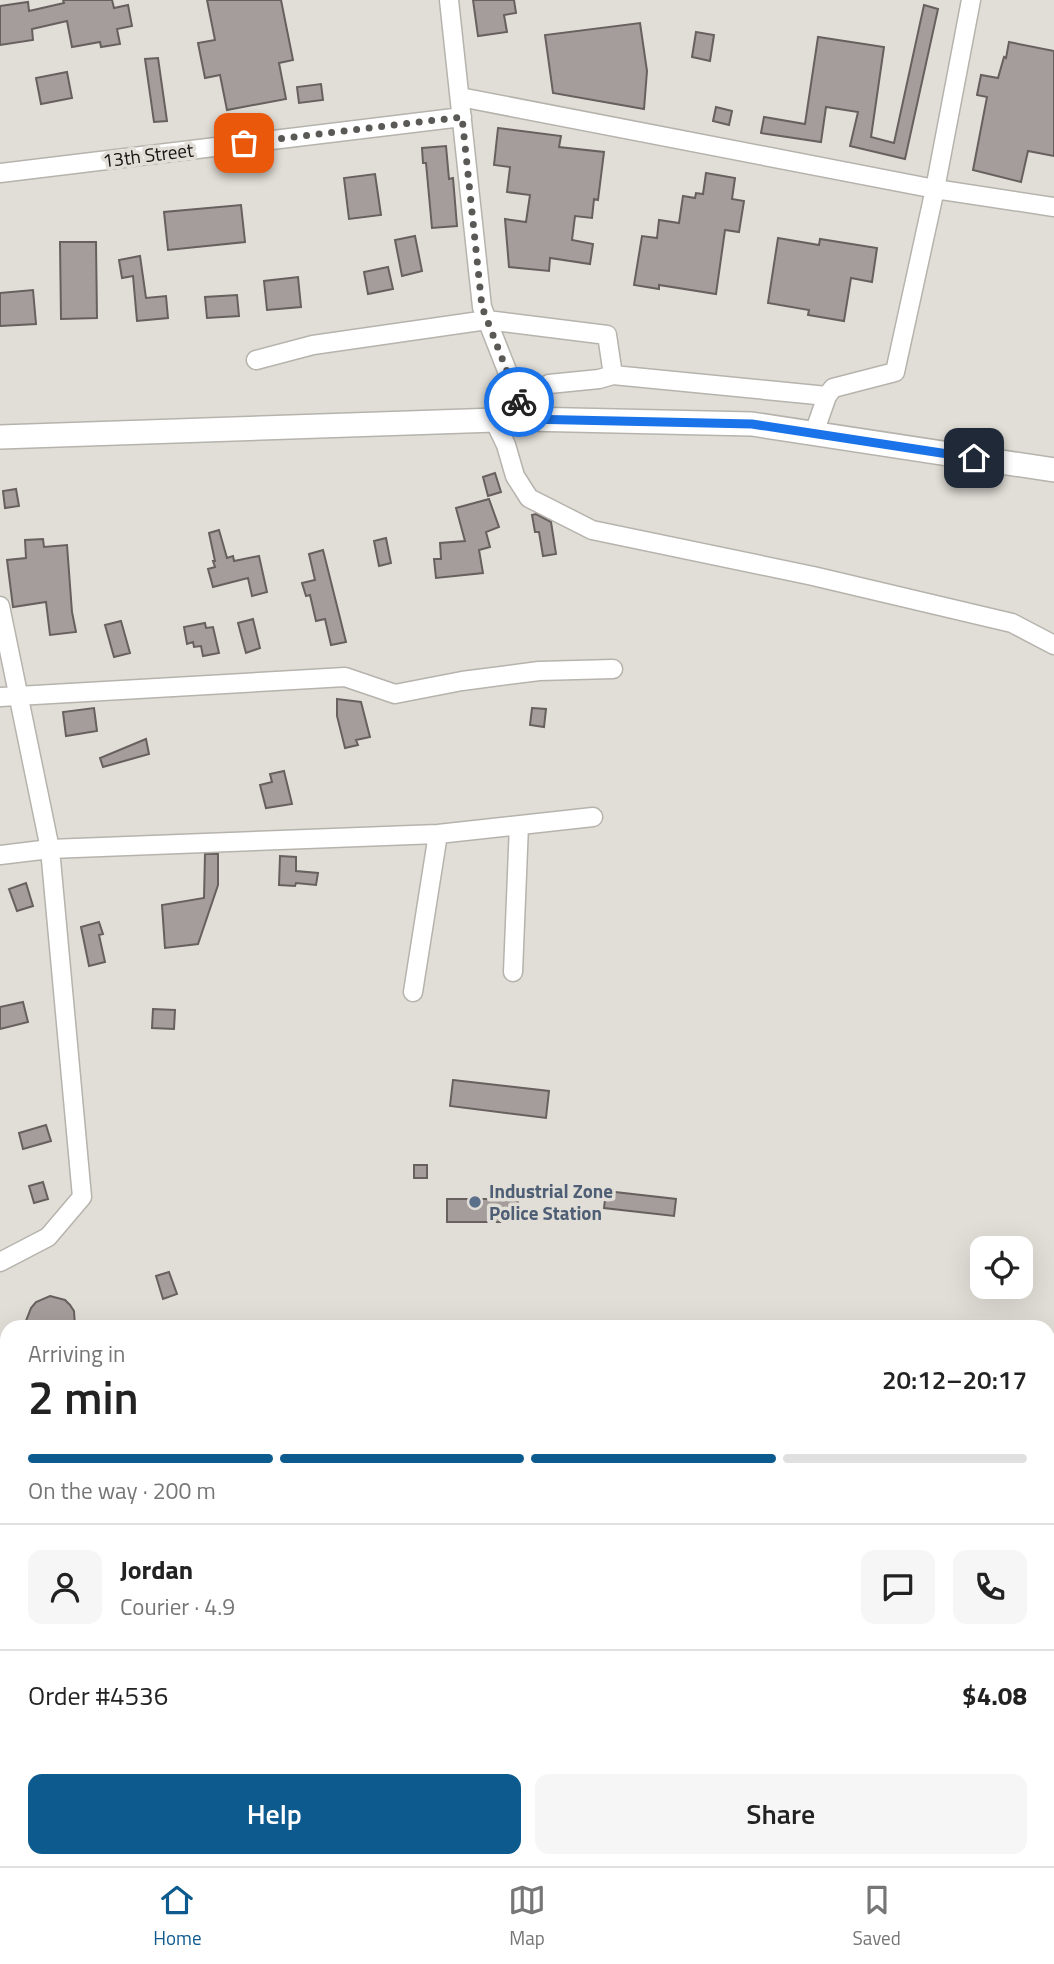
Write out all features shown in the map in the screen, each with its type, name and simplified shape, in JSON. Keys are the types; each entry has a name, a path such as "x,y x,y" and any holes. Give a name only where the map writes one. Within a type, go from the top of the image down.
{"main road":[{"path":"0,437 494,420 522,409 752,424 1054,470"}],"street":[{"path":"449,0 482,307 522,409 549,384 613,375 827,396"},
{"path":"814,433 827,396 833,388 895,372 935,189 971,0"},
{"path":"460,97 935,189 1054,207"},
{"name":"13th Street","path":"0,173 462,117"},
{"path":"256,359 313,345 487,320 607,335 613,375"},
{"path":"494,420 506,445 515,476 529,498 592,530 813,576 1012,624 1054,645"},
{"path":"0,606 9,696 50,849 82,1197 48,1237 0,1262"},
{"path":"9,696 345,677 395,694 462,681 539,671 612,669"},
{"path":"0,855 50,849 438,834 593,817"},
{"path":"513,972 519,825"},
{"path":"413,992 438,834"}],"building":[{"path":"63,0 112,0 114,8 128,5 132,26 117,29 120,44 101,47 100,42 72,47 67,21 32,29 33,40 0,45 0,6 28,2 29,11 64,3"},
{"path":"207,0 281,0 293,60 279,63 286,99 227,110 220,75 205,78 198,43 215,40"},
{"path":"473,0 514,0 516,13 504,15 507,32 478,36"},
{"path":"924,5 938,9 905,159 850,146 858,112 826,107 821,142 761,133 764,117 805,124 818,37 884,47 871,137 894,143"},
{"path":"640,23 647,71 644,109 553,93 545,35"},
{"path":"696,32 714,35 710,61 692,57"},
{"path":"1009,42 1054,51 1054,156 1028,151 1021,182 973,170 987,97 977,95 981,75 998,78"},
{"path":"158,58 167,121 154,122 145,59"},
{"path":"67,72 72,98 41,104 36,78"},
{"path":"321,84 323,100 299,103 297,87"},
{"path":"716,107 732,111 729,125 713,121"},
{"path":"498,128 561,136 559,147 604,152 598,200 594,199 592,218 575,216 572,240 593,244 590,264 550,258 549,271 509,267 505,219 526,222 530,195 507,192 510,167 494,165"},
{"path":"446,146 449,179 453,178 457,226 432,228 426,163 423,163 422,148"},
{"path":"706,173 735,178 732,199 744,201 739,232 725,230 716,294 659,285 659,289 634,285 642,236 657,238 659,220 679,223 683,196 695,198 696,193 703,194"},
{"path":"375,174 381,215 349,219 344,178"},
{"path":"241,205 245,242 168,250 164,212"},
{"path":"415,236 422,271 402,276 395,240"},
{"path":"778,238 819,245 820,239 877,248 872,282 851,278 844,321 808,315 809,310 768,303"},
{"path":"60,242 96,242 97,318 61,319"},
{"path":"140,256 146,298 166,296 168,318 137,321 133,276 122,278 119,260"},
{"path":"388,267 393,289 368,294 364,272"},
{"path":"298,277 301,307 267,310 264,281"},
{"path":"33,290 36,324 0,326 0,293"},
{"path":"237,295 239,316 207,318 205,297"},
{"path":"495,473 501,492 488,496 483,477"},
{"path":"16,489 19,506 5,508 3,491"},
{"path":"489,499 499,527 486,532 490,547 479,550 483,573 436,578 434,559 441,559 440,543 465,541 456,508"},
{"path":"536,514 551,522 556,554 543,556 539,532 535,532 532,515"},
{"path":"219,530 227,558 233,556 234,561 259,556 267,592 252,596 248,578 213,587 208,569 215,567 215,561 209,533"},
{"path":"386,538 391,563 379,566 374,541"},
{"path":"43,539 44,547 67,545 76,632 50,635 46,602 13,607 7,560 26,558 25,540"},
{"path":"323,550 346,642 331,645 325,619 316,621 310,595 306,596 302,583 315,580 309,554"},
{"path":"253,619 260,648 246,653 238,623"},
{"path":"121,621 130,653 114,657 105,625"},
{"path":"205,623 206,628 213,627 219,653 203,656 201,646 194,647 193,642 187,644 184,627"},
{"path":"337,699 361,702 370,737 356,740 358,745 345,748 337,716"},
{"path":"94,708 97,731 66,736 63,712"},
{"path":"532,708 546,709 544,727 530,725"},
{"path":"146,739 149,754 103,767 100,758"},
{"path":"284,771 292,804 266,808 260,785 272,782 270,774"},
{"path":"205,854 218,854 218,885 198,944 165,948 162,905 204,898"},
{"path":"280,856 296,857 296,871 318,873 316,885 279,885"},
{"path":"26,883 33,906 17,911 9,889"},
{"path":"99,922 103,934 99,935 105,962 89,966 81,927"},
{"path":"23,1002 28,1022 0,1029 0,1007"},
{"path":"153,1009 175,1010 174,1029 152,1028"},
{"path":"453,1080 549,1091 546,1118 450,1106"},
{"path":"46,1125 51,1141 23,1149 19,1133"},
{"path":"414,1165 427,1165 427,1178 414,1178"},
{"path":"43,1182 48,1199 34,1203 29,1186"},
{"path":"606,1191 676,1199 674,1216 604,1208"},
{"path":"447,1199 518,1199 518,1222 447,1222"},
{"path":"169,1272 177,1294 163,1299 156,1276"},
{"path":"50,1296 65,1300 74,1311 75,1320 26,1320 36,1302"}],"way so far":[{"path":"244,143 462,117 482,307 519,402"}],"place":[{"name":"Industrial Zone Police Station","path":"475,1202"}],"route":[{"path":"519,402 526,419 752,424 974,458"}]}
